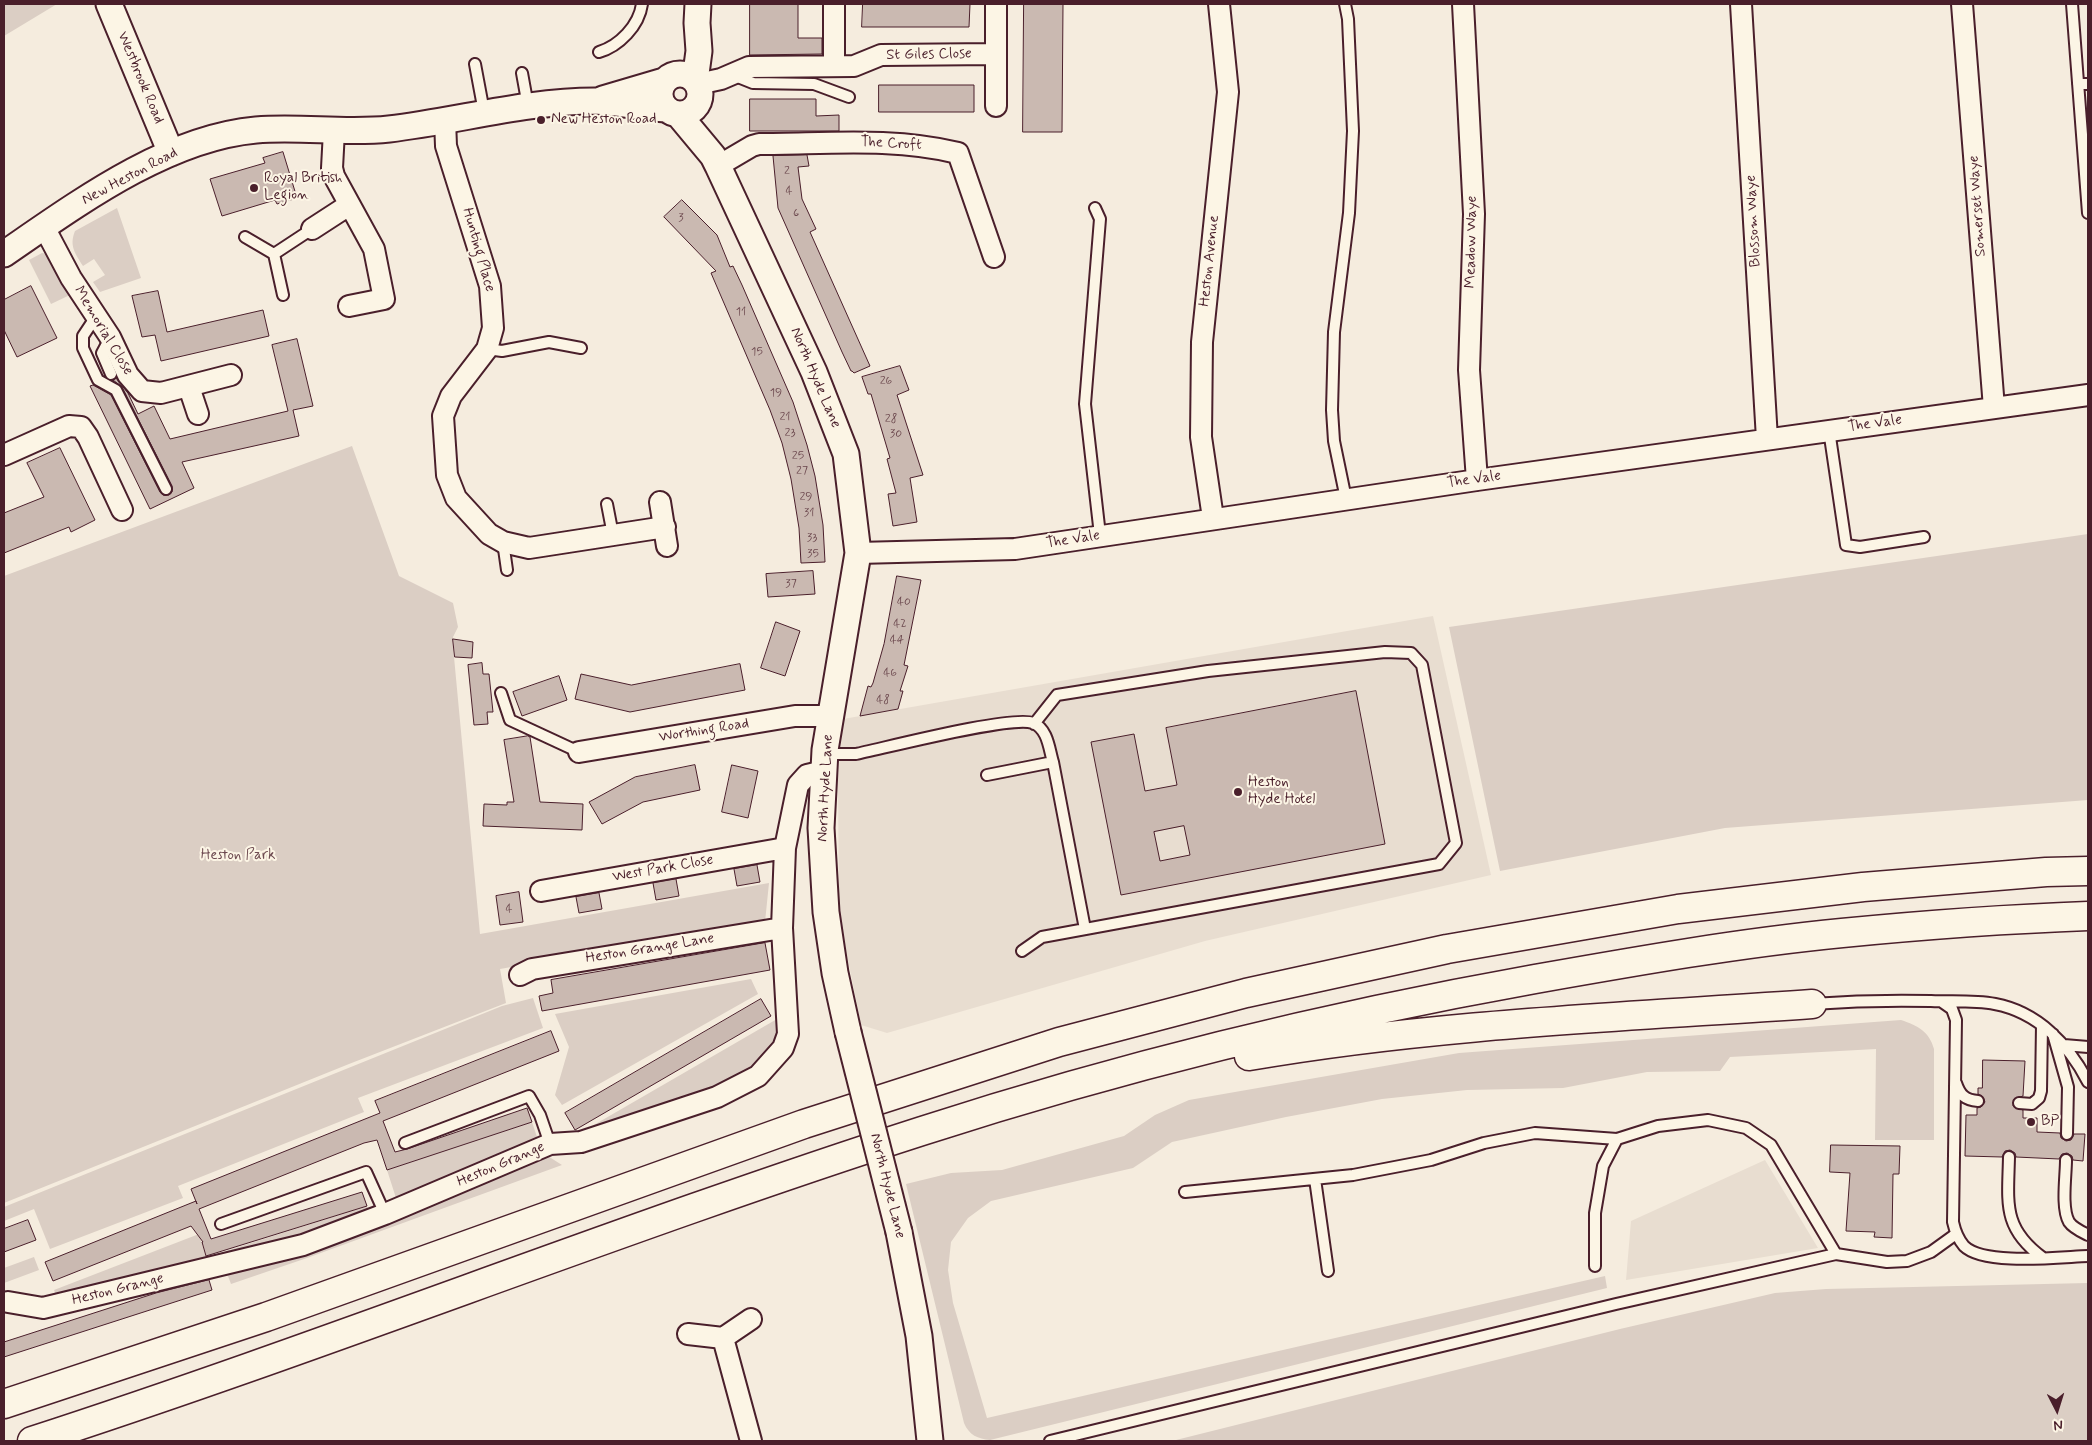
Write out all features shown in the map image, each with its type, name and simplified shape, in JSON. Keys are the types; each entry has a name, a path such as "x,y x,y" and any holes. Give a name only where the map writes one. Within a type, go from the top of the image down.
{"highway":[{"path":"2046,872 2088,865"},
{"path":"4,1404 266,1317 804,1124 1059,1042 1218,1000 1447,949 1678,909 1863,888 2046,872 2088,871"},
{"path":"32,1441 184,1391 783,1178 921,1131 1056,1090 1234,1041 1417,1000 1656,958 1839,933 2026,918 2088,916"},
{"path":"1056,1090 1319,1044 1528,1023 1812,1004"}],"street":[{"name":"Westbrook Road","path":"109,4 171,153"},
{"path":"834,4 834,66"},
{"path":"996,4 996,106"},
{"name":"Heston Avenue","path":"1213,518 1201,437 1202,342 1228,92 1219,4"},
{"name":"Meadow Waye","path":"1463,4 1474,214 1468,370 1478,480"},
{"name":"Blossom Waye","path":"1741,4 1767,439"},
{"name":"Somerset Waye","path":"1962,4 1994,408"},
{"path":"667,78 697,13"},
{"path":"687,98 699,51 697,13"},
{"name":"St Giles Close","path":"687,98 721,79 749,67 854,66 881,55 996,54"},
{"path":"667,78 683,74 687,98"},
{"name":"New Heston Road","path":"596,101 667,78"},
{"name":"North Hyde Lane","path":"667,78 661,86 660,98 687,98 814,372 846,454 858,553 830,716 825,761 822,828 826,912 835,973 848,1032 899,1232 919,1336 930,1441"},
{"name":"New Heston Road","path":"4,254 103,190 171,153 221,136 254,130 280,128 334,131 388,129 484,112 528,107 596,101 687,98"},
{"name":"Hunting Place","path":"445,120 446,146 490,286 493,328 487,348 451,396 443,416 447,474 456,498 489,534 504,542 529,548 613,535 666,537 660,502"},
{"path":"334,131 332,168 334,176 374,249 384,299 349,306"},
{"name":"The Croft","path":"716,161 759,144 872,142 931,146 958,153 994,257"},
{"path":"312,229 349,205"},
{"name":"Memorial Close","path":"44,227 71,278 110,337 128,375 142,391 161,394 231,375"},
{"path":"190,387 198,414"},
{"name":"The Vale","path":"858,553 1016,549 1213,518 2088,395"},
{"path":"4,455 68,426 81,427 88,437 122,510"},
{"name":"Worthing Road","path":"578,752 795,716 830,716"},
{"name":"Heston Grange","path":"8,1302 43,1308 303,1246 550,1144 581,1142 717,1097 758,1076 783,1048 788,1034 782,928 785,848 798,785 825,761"},
{"name":"West Park Close","path":"542,891 785,848"},
{"name":"Heston Grange Lane","path":"520,975 532,969 782,928"},
{"path":"688,1334 723,1338 751,1319"},
{"path":"723,1338 751,1441"}],"lane":[{"path":"599,52 612,48 635,24 641,16 642,4"},
{"path":"1345,4 1348,20 1353,131 1348,214 1334,332 1332,410 1334,442 1346,499"},
{"path":"2072,4 2083,84 2088,212"},
{"path":"475,64 484,112"},
{"path":"522,73 528,107"},
{"path":"732,74 753,83 814,84 849,97"},
{"path":"1095,208 1100,218 1086,404 1100,535"},
{"path":"274,254 312,229"},
{"path":"245,237 274,254 283,295"},
{"path":"97,315 83,336 83,348 98,380 116,390 166,489"},
{"path":"110,337 102,354 111,374"},
{"path":"487,348 502,351 549,342 581,348"},
{"path":"1829,430 1846,545 1860,547 1924,537"},
{"path":"608,504 613,535"},
{"path":"504,542 507,570"},
{"path":"1022,951 1042,937 1439,864 1456,843 1422,665 1412,652 1385,652 1199,672 1057,695 1034,724"},
{"path":"500,693 510,720 578,752"},
{"path":"825,761 837,754 856,754 998,725 1024,721 1034,724 1046,735 1053,762 1085,929"},
{"path":"987,775 1053,762"},
{"path":"1812,1004 1873,1000 1996,1004 2011,1008 2053,1033 2077,1060 2088,1082"},
{"path":"1942,1002 1952,1009 1956,1020 1952,1222 1956,1234 1965,1247 1977,1253 1996,1258 2088,1256"},
{"path":"2019,1103 2032,1104 2039,1098 2041,1091 2042,1025"},
{"path":"2053,1033 2068,1087 2067,1134"},
{"path":"2064,1045 2088,1047"},
{"path":"1955,1082 1964,1099 1978,1101"},
{"path":"405,1144 529,1096 540,1115 550,1144"},
{"path":"1185,1192 1353,1175 1431,1160 1484,1143 1536,1133 1617,1139 1658,1126 1708,1120 1746,1128 1771,1145 1836,1254"},
{"path":"1595,1266 1595,1213 1603,1166 1617,1139"},
{"path":"2009,1157 2009,1214 2018,1234 2027,1246 2043,1258"},
{"path":"2066,1160 2065,1208 2069,1222 2080,1232 2088,1235"},
{"path":"221,1224 366,1172 384,1214"},
{"path":"1315,1179 1328,1271"},
{"path":"1050,1441 1616,1304 1836,1254 1887,1262 1907,1261 1931,1252 1956,1234"}],"shaded area":[{"path":"1433,616 1491,875 1205,941 887,1033 861,1025 839,915 838,779 843,719"},
{"path":"1765,1160 1818,1248 1626,1280 1631,1221"}],"green space":[{"path":"4,4 57,4 4,36"},
{"path":"117,208 141,278 100,292 93,282 105,275 94,259 83,266 74,249 73,236 75,231"},
{"path":"42,253 47,254 72,294 51,304 29,260"},
{"name":"Heston Park","path":"352,446 399,576 453,603 458,627 453,637 454,657 480,934 769,883 765,922 500,969 506,1003 4,1203 4,576"},
{"path":"2088,534 2088,800 1725,828 1500,871 1449,627"},
{"path":"751,979 758,994 562,1105 555,1095 569,1047 555,1014"},
{"path":"533,998 543,1028 358,1098 364,1112 178,1186 183,1198 50,1249 34,1209 4,1221 4,1207 502,1006"},
{"path":"777,1019 776,1041 769,1054 738,1081 580,1133"},
{"path":"1901,1020 1926,1033 1934,1049 1934,1140 1875,1140 1876,1049 1730,1057 1720,1071 1647,1072 1563,1088 1467,1090 1382,1099 1286,1117 1172,1142 1133,1168 991,1201 968,1218 951,1242 948,1270 953,1303 987,1418 1605,1276 1607,1288 990,1440 974,1436 968,1431 964,1423 906,1184 951,1173 1002,1170 1124,1136 1155,1115 1189,1100 1459,1053"},
{"path":"532,1122 537,1137 534,1141 404,1197 396,1198 387,1170"},
{"path":"543,1153 562,1165 231,1284 228,1276 214,1274"},
{"path":"367,1206 370,1216 231,1260 226,1251"},
{"path":"199,1234 206,1257 61,1296 56,1295 54,1290"},
{"path":"34,1257 39,1270 4,1283 4,1268"},
{"path":"2088,1283 2088,1441 1172,1441 1620,1329 1775,1293 1826,1289"}],"building":[{"path":"750,4 798,4 798,38 822,38 822,54 750,55"},
{"path":"863,4 970,4 969,27 862,27"},
{"path":"1024,4 1063,4 1062,132 1023,132"},
{"path":"879,85 974,85 974,112 879,112"},
{"path":"750,99 816,99 816,116 839,115 839,131 750,131"},
{"name":"Royal British Legion","path":"283,152 297,198 277,204 275,200 222,216 210,179 265,163 263,158"},
{"path":"807,155 809,166 798,167 802,199 816,229 810,232 870,366 854,373 851,371 842,352 778,208 773,156"},
{"path":"682,200 717,235 730,267 733,266 742,285 793,402 815,476 823,525 825,562 801,563 799,528 791,479 782,443 770,410 711,273 716,271 664,217"},
{"path":"31,286 57,338 17,357 4,330 4,300"},
{"path":"158,291 167,332 263,310 269,336 161,361 155,335 142,337 132,296"},
{"path":"297,339 313,406 293,410 299,436 182,462 194,488 150,509 90,386 93,385 111,395 160,492 163,495 169,495 172,492 172,486 122,387 113,380 116,378 128,393 138,414 154,406 170,439 288,411 272,345"},
{"path":"900,366 909,390 897,395 923,475 910,478 917,522 893,526 888,494 896,493 887,459 890,458 871,394 868,394 862,377"},
{"path":"60,448 95,520 71,532 69,527 4,553 4,513 44,497 27,463"},
{"path":"813,571 815,594 768,597 766,574"},
{"path":"897,576 921,580 904,665 908,666 900,691 903,691 898,709 860,716 868,686 871,687 873,683 884,644"},
{"path":"776,622 800,631 785,676 761,668"},
{"path":"453,639 473,642 472,658 455,657"},
{"path":"482,663 483,674 489,674 493,712 487,712 488,724 474,725 468,665"},
{"path":"740,664 745,690 630,712 575,699 581,674 631,685"},
{"path":"559,676 567,700 522,716 513,692"},
{"name":"Heston Hyde Hotel","path":"1356,691 1385,844 1121,895 1091,742 1134,734 1145,791 1177,785 1166,728","holes":["1184,826 1190,855 1160,861 1154,832"]},
{"path":"530,737 540,802 583,804 582,830 483,826 484,804 507,805 507,802 514,802 504,740"},
{"path":"695,765 700,790 643,802 602,824 589,802 635,777"},
{"path":"732,765 758,771 748,818 722,812"},
{"path":"757,865 760,882 737,886 734,869"},
{"path":"676,879 679,896 656,900 653,883"},
{"path":"519,892 523,922 500,925 496,896"},
{"path":"599,893 602,909 579,913 576,897"},
{"path":"765,943 770,970 542,1011 539,996 553,993 551,980"},
{"path":"761,999 771,1016 575,1130 565,1113"},
{"path":"551,1031 559,1051 383,1121 395,1152 527,1108 532,1122 387,1170 377,1140 364,1143 199,1209 211,1239 362,1192 367,1206 206,1256 203,1242 191,1226 53,1281 45,1262 196,1201 191,1189 380,1113 375,1101"},
{"path":"1983,1060 2025,1061 2023,1096 2014,1099 2013,1106 2023,1110 2023,1118 2037,1118 2037,1132 2060,1133 2061,1138 2066,1141 2071,1140 2074,1134 2085,1134 2083,1161 2073,1160 2072,1156 2067,1153 2062,1154 2059,1159 2016,1157 2015,1153 2010,1150 2005,1151 2002,1157 1965,1156 1966,1115 1977,1115 1977,1108 1981,1107 1985,1102 1982,1096 1978,1094 1978,1088 1982,1088"},
{"path":"1831,1145 1900,1146 1899,1174 1893,1174 1892,1238 1874,1237 1875,1232 1846,1231 1850,1173 1830,1172"},
{"path":"28,1220 36,1240 4,1252 4,1229"},
{"path":"209,1280 212,1290 4,1357 4,1342 156,1293"}],"place":[{"name":"New Heston Road","path":"541,120"},
{"name":"Royal British Legion","path":"254,188"},
{"name":"Heston Hyde Hotel","path":"1238,792"},
{"name":"BP","path":"2031,1122"}]}
